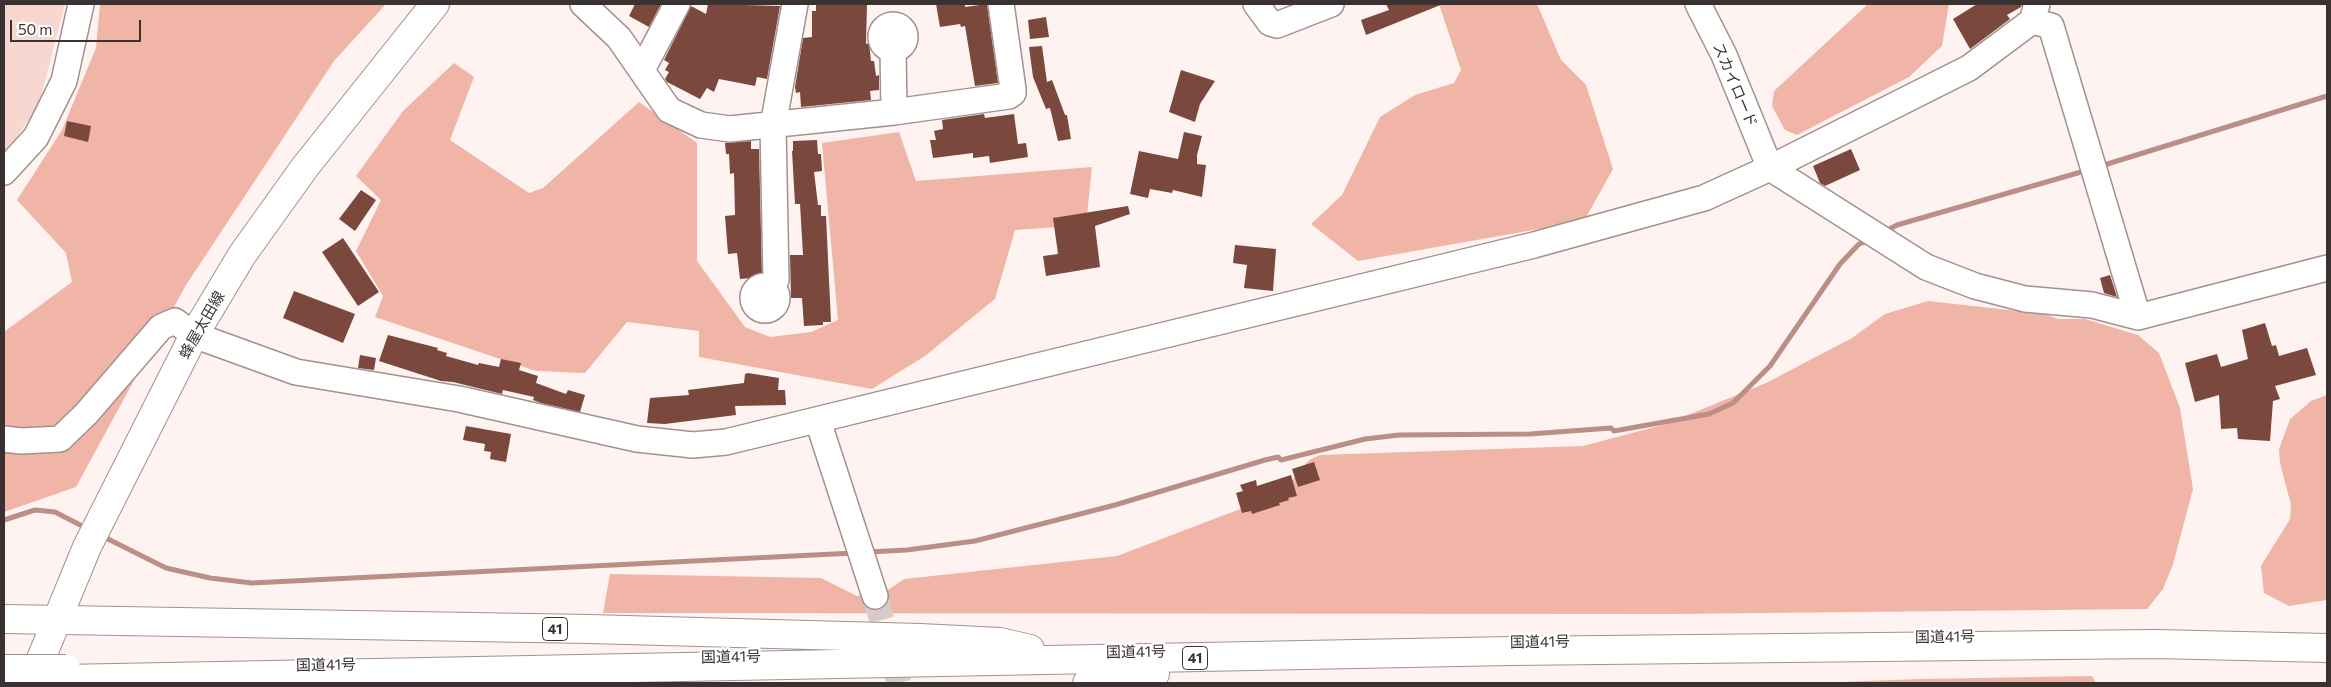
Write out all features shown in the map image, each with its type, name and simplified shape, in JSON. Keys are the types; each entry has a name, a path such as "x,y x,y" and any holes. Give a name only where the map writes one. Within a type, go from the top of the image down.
{"main road":[{"name":"蜂屋太田線","path":"31,683 93,536 194,335 242,255 305,167 435,4"},
{"name":"41","path":"4,619 589,629 920,638 1000,642 1051,654"},
{"name":"国道41号","path":"4,678 64,674 871,653 1051,654 1512,642 2070,635 2217,635 2327,639"},
{"name":"国道41号","path":"4,669 64,674 1471,654 1511,651 2155,644 2327,648"},
{"name":"41","path":"1087,683 1205,668 1366,663 1471,654"}],"street":[{"path":"4,172 36,137 64,81 81,4"},
{"path":"583,4 613,31 642,70 650,86 669,110 687,120 719,129 773,126 894,112 1001,97 1013,93 1001,4"},
{"path":"642,70 676,4"},
{"path":"772,288 776,280 773,126 796,4"},
{"path":"1256,4 1270,23 1277,25 1331,4"},
{"name":"スカイロード","path":"1698,4 1724,55 1770,168"},
{"path":"4,439 21,441 60,439 86,414 161,327 175,321 194,335 296,372 459,400 662,443 693,445 726,442 1553,240 1704,198 1770,168 1970,68 2034,12 2051,26 2138,317"},
{"path":"893,49 894,112"},
{"path":"1770,168 1926,267 1975,286 2024,299 2092,305 2138,317 2327,268"},
{"path":"818,421 875,596"}],"shaded area":[{"path":"4,4 65,4 39,104 4,156"},
{"path":"100,4 386,4 334,61 186,285 76,487 4,512 4,332 72,282 66,253 17,200 62,130 96,48"},
{"path":"1439,4 1537,4 1561,60 1586,85 1613,169 1584,221 1358,261 1311,224 1342,195 1380,117 1415,95 1454,83 1461,70"},
{"path":"1868,4 1949,4 1942,46 1909,77 1797,135 1785,130 1772,106 1774,91"},
{"path":"454,63 474,77 450,140 529,193 543,188 639,102 697,143 697,261 745,327 770,337 811,332 838,320 822,143 899,132 916,181 1092,167 1086,225 1015,230 995,299 925,356 872,389 699,357 699,331 627,322 585,373 536,371 375,317 383,296 356,251 381,200 356,176 403,111"},
{"path":"1928,301 2045,314 2058,319 2085,319 2138,335 2159,353 2180,408 2193,489 2173,564 2163,589 2147,609 1671,614 603,613 610,574 821,578 857,596 885,592 904,579 1117,556 1282,493 1309,460 1320,455 1583,446 1666,424 1766,383 1852,338 1885,314"},
{"path":"2327,395 2327,600 2289,606 2264,593 2261,566 2290,519 2291,505 2280,463 2279,449 2290,419 2311,401"},
{"path":"2092,676 2096,683 1814,683 1920,679"}],"building":[{"path":"635,4 661,4 649,27 629,16"},
{"path":"708,4 780,6 767,79 757,77 755,86 719,79 714,92 707,88 700,99 667,82 665,79 669,72 665,70 669,63 664,60 691,6 706,14"},
{"path":"816,4 867,4 866,44 869,43 871,61 874,61 876,76 879,75 879,90 870,91 871,100 801,107 800,92 796,93 795,87 803,38 812,37 812,11 816,11"},
{"path":"936,4 965,4 965,7 987,4 998,83 975,86 965,26 961,27 960,24 940,27"},
{"path":"1386,4 1443,4 1366,35 1361,20 1389,10"},
{"path":"1977,4 2022,4 2021,7 2007,15 2010,19 1970,49 1953,19"},
{"path":"1046,17 1049,37 1030,39 1028,20"},
{"path":"1042,46 1047,82 1052,80 1065,115 1067,115 1071,139 1058,141 1050,108 1046,109 1033,77 1029,47"},
{"path":"1181,70 1215,81 1200,104 1195,122 1169,112"},
{"path":"984,114 985,118 1014,114 1018,144 1026,143 1028,157 990,163 989,156 973,158 973,153 933,158 930,140 936,140 934,131 943,129 942,120"},
{"path":"67,121 91,126 88,142 64,136"},
{"path":"1184,132 1202,136 1197,155 1197,164 1206,165 1202,197 1173,190 1172,193 1150,189 1148,198 1130,194 1139,151 1178,159"},
{"path":"817,140 818,154 821,154 822,171 814,172 818,205 821,205 821,216 826,216 831,322 823,322 823,325 804,326 802,298 791,298 790,255 803,255 800,204 795,204 792,151 793,141"},
{"path":"751,141 751,149 759,149 762,277 740,279 737,253 728,254 725,216 735,215 734,173 730,174 729,154 726,154 725,143"},
{"path":"1851,149 1860,170 1825,186 1820,183 1813,166"},
{"path":"361,190 376,200 355,231 339,219"},
{"path":"1128,206 1130,214 1095,226 1100,267 1046,276 1043,256 1058,254 1053,218"},
{"path":"343,238 379,292 358,306 322,252"},
{"path":"1235,245 1276,249 1273,291 1244,288 1247,265 1233,263"},
{"path":"2110,275 2117,297 2104,293 2100,278"},
{"path":"294,291 355,314 343,343 283,318"},
{"path":"2265,323 2272,346 2276,345 2279,356 2307,348 2316,375 2275,386 2280,399 2273,401 2270,441 2238,439 2237,428 2221,429 2219,395 2195,402 2185,363 2217,354 2221,367 2248,359 2242,330"},
{"path":"388,335 438,348 437,350 447,353 446,356 478,365 479,363 499,367 501,359 521,363 519,370 538,376 536,383 566,394 568,390 585,395 580,412 541,403 533,400 534,397 503,390 502,394 453,382 441,381 379,361"},
{"path":"360,355 376,358 374,370 358,368"},
{"path":"745,374 779,378 778,390 785,390 786,405 735,406 736,415 665,424 647,423 650,398 689,395 688,390 744,383"},
{"path":"466,426 511,434 506,462 490,459 491,452 484,451 485,444 463,440"},
{"path":"1314,462 1320,480 1298,487 1292,469"},
{"path":"1291,475 1297,496 1288,498 1289,500 1279,503 1280,505 1252,514 1251,511 1242,513 1236,493 1243,491 1240,485 1256,480 1257,486"}],"waterway":[{"path":"2101,166 2327,96"},
{"path":"1884,232 1897,225 2088,170"},
{"path":"868,552 907,550 975,541 1115,505 1265,460 1278,457 1281,460 1365,439 1399,435 1530,434 1611,428 1614,431 1709,414 1733,403 1770,366 1840,264 1859,244 1870,240"},
{"path":"4,520 35,510 55,512 88,529"},
{"path":"102,536 166,568 210,578 252,583 854,553"}],"tunnel":[{"path":"875,596 899,683"}]}
